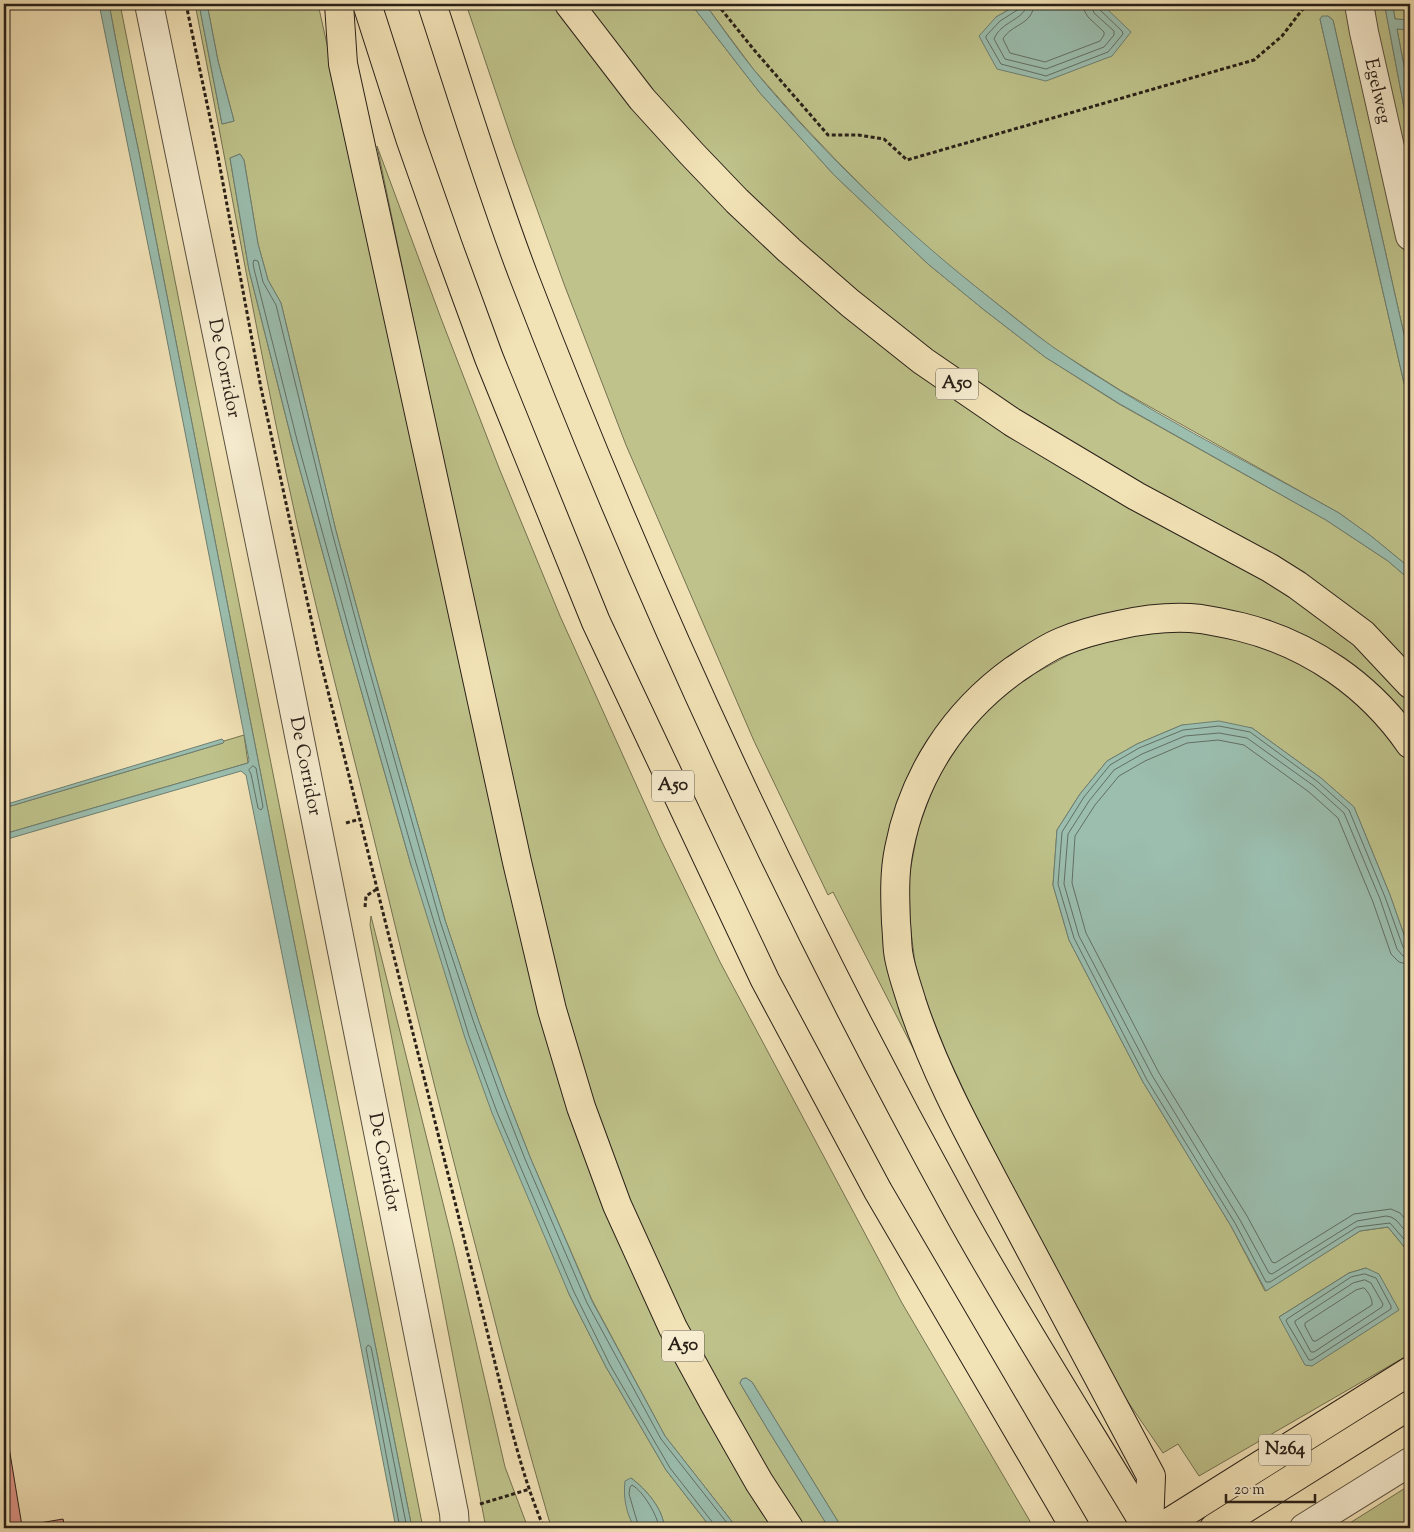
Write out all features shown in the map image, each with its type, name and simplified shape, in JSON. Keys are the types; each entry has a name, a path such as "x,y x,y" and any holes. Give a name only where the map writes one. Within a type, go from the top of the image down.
{"main road":[{"name":"A50","path":"339,4 343,64 515,853 552,1010 581,1107 617,1205 673,1328 759,1482 789,1528"},
{"name":"A50","path":"367,4 410,138 489,358 596,622 770,989 878,1191 1074,1527"},
{"path":"432,4 527,283 610,489 696,689 761,830 830,970 956,1209 1043,1359 1148,1528"},
{"name":"A50","path":"569,4 642,99 692,154 737,201 789,250 850,303 923,361 1012,422 1136,496 1297,585 1363,634 1410,684"},
{"path":"1148,1528 1152,1476 957,1112 921,1031 898,952 895,876 899,849 908,814 922,778 939,749 960,719 990,689 1029,660 1057,644 1082,634 1136,621 1170,618 1201,619 1258,632 1290,643 1331,666 1350,680 1386,712 1410,744"},
{"name":"N264","path":"1160,1528 1410,1372"},
{"name":"N264","path":"1214,1528 1410,1404"}],"street":[{"name":"De Corridor","path":"149,4 284,660 456,1528"},
{"name":"Egelweg","path":"1359,4 1410,236"},
{"path":"1304,1528 1410,1462"}],"path":[{"name":"De Corridor","path":"186,4 217,151 261,388 319,655 512,1429 544,1528"},
{"path":"717,4 828,135 858,135 884,139 908,160 1254,60 1282,36 1302,10 1310,4"},
{"path":"475,1505 530,1489"}],"green space":[{"path":"109,4 120,4 423,1528 412,1528 278,862"},
{"path":"195,4 199,4 222,124 234,121 218,61 207,4 318,4 541,1006 776,1528 737,1528 665,1436 592,1300 530,1157 505,1093 445,920 371,660 336,531 281,303 268,280 258,244 244,160 240,154 230,158 249,270 292,441 411,865 569,1294 606,1367 666,1470 711,1528 664,1528 658,1507 631,1478 628,1512 635,1528 552,1528 517,1407 461,1191 297,525"},
{"path":"466,4 557,4 763,240 1297,599 1363,650 1410,703 1410,725 1251,616 1052,633 901,799 916,1054 833,892 828,895 754,741 626,445 564,284 513,143"},
{"path":"582,4 691,4 760,93 834,175 928,264 983,309 1045,357 1119,404 1326,520 1388,561 1410,580 1410,667 1100,462 1000,402 879,314 774,222 674,117"},
{"path":"705,4 1019,4 996,17 1105,7 1097,4 1352,4 1367,91 1410,276 1410,361 1333,20 1328,16 1320,19 1410,409 1410,568 1339,513 1120,390 1052,347 938,257 891,215 800,122 754,70"},
{"path":"1375,4 1410,4 1410,20 1395,19 1393,7 1385,7 1410,139 1410,200 1371,17 1375,12"},
{"path":"1397,29 1410,30 1410,98"},
{"path":"377,146 499,468 560,616 662,842 720,962 902,1303 1034,1528 842,1528 752,1382 746,1378 742,1379 740,1383 829,1528 803,1528 759,1460 674,1308 635,1222 574,1065"},
{"path":"1194,630 1238,636 1323,672 1359,702 1398,746 1410,766 1410,952 1390,895 1354,807 1321,778 1252,728 1182,725 1137,744 1107,761 1080,794 1057,830 1053,885 1069,940 1143,1082 1231,1226 1265,1291 1360,1231 1388,1227 1410,1254 1410,1354 1199,1476 1178,1444 1163,1453 1124,1396 1033,1227 971,1106 947,1054 925,999 915,963 910,924 909,877 918,829 942,768 973,723 1021,681 1074,652 1129,635","holes":["1366,1268 1279,1317 1349,1273"]},
{"path":"244,735 248,763 4,834 4,808 223,743 224,741"},
{"path":"371,916 454,1247 505,1467 528,1528 486,1528 370,925"},
{"path":"1410,1485 1410,1528 1342,1528"}],"water":[{"path":"99,4 109,4 278,862 412,1528 396,1528 246,775 241,771 4,840 4,834 248,763 249,760"},
{"path":"199,4 207,4 218,61 234,121 222,124"},
{"path":"691,4 705,4 748,62 809,133 899,221 962,276 1031,331 1087,370 1158,413 1339,513 1410,568 1410,580 1388,561 1326,520 1120,404 1045,357 983,309 928,264 834,175 760,93"},
{"path":"1019,4 1097,4 1105,7 1131,32 1112,56 1046,81 997,69 979,36 996,17"},
{"path":"1385,7 1393,7 1395,19 1410,20 1410,30 1397,29 1410,98 1410,139"},
{"path":"1322,16 1328,16 1333,20 1410,361 1410,409 1320,19"},
{"path":"240,154 244,160 258,244 268,280 281,303 336,531 371,660 445,920 478,1019 530,1157 592,1301 665,1436 737,1528 711,1528 666,1470 606,1367 569,1294 492,1113 465,1038 411,865 292,441 249,270 230,158"},
{"path":"1219,721 1252,728 1321,778 1354,807 1390,895 1410,952 1410,1254 1388,1227 1360,1231 1266,1291 1231,1226 1143,1082 1069,940 1053,885 1057,830 1080,794 1107,761 1137,744 1182,725"},
{"path":"222,739 223,743 4,808 4,805"},
{"path":"1366,1268 1379,1274 1399,1310 1312,1366 1305,1365 1279,1317 1349,1273"},
{"path":"746,1378 752,1382 842,1528 829,1528 740,1383 742,1379"},
{"path":"631,1478 658,1507 664,1528 635,1528 627,1511 624,1493 625,1481"}],"building":[{"path":"4,1417 22,1526 63,1519 65,1528 4,1528"}]}
